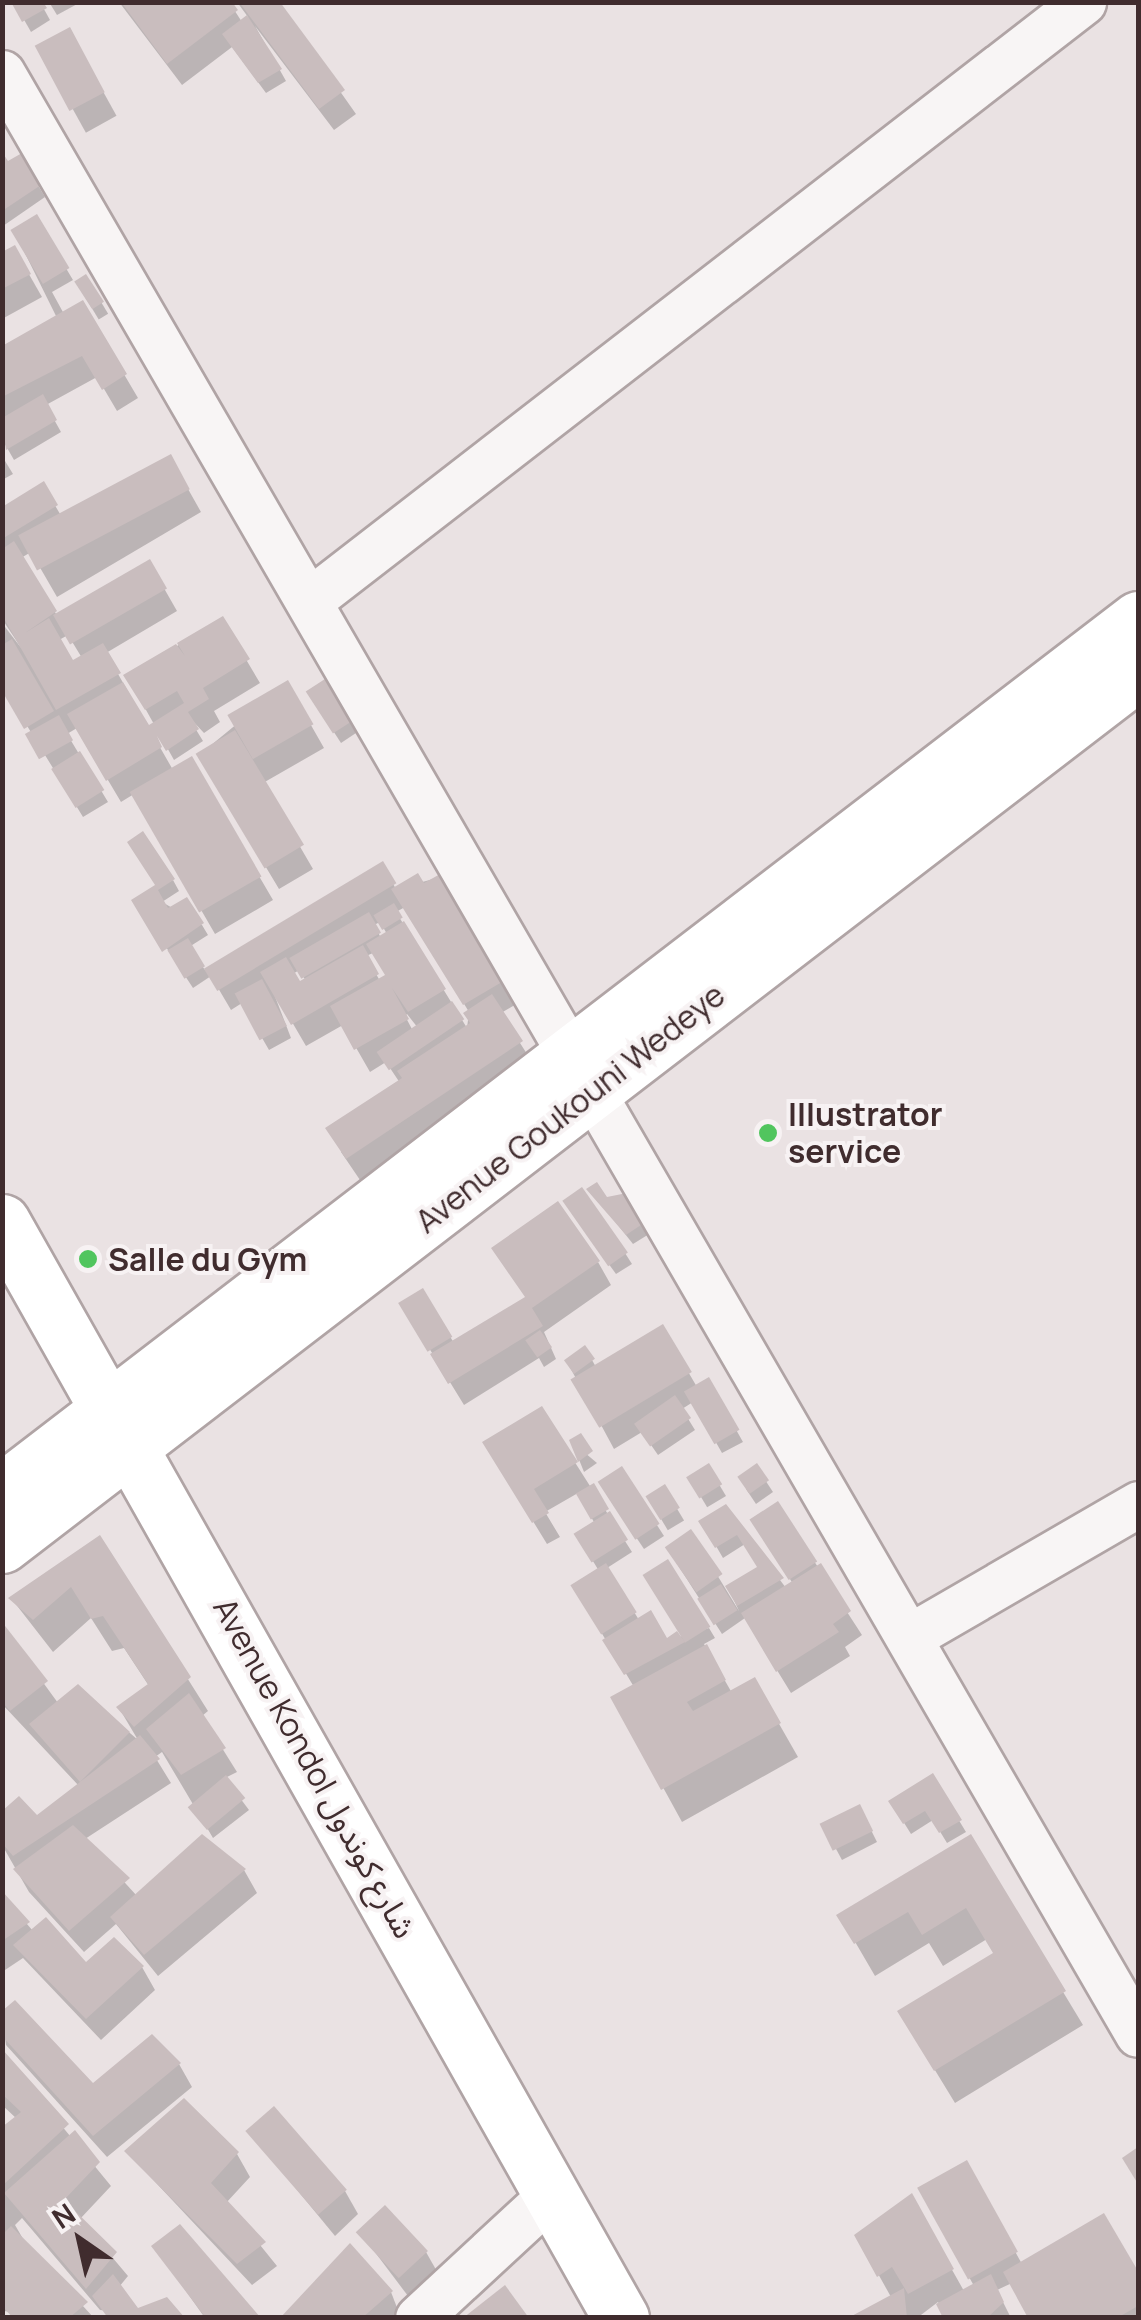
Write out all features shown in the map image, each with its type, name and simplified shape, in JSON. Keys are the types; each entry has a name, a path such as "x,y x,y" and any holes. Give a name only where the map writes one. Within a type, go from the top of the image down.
{"street":[{"path":"310,601 1083,2"},
{"path":"2,73 1138,2034"},
{"name":"Avenue Goukouni Wedeye","path":"2,1544 124,1425 581,1073 1138,618"},
{"name":"Avenue Goukouni Wedeye","path":"581,1073 1138,672"},
{"name":"Avenue Kondol شارع كوندول","path":"2,1222 124,1425 621,2318"},
{"name":"Avenue Goukouni Wedeye","path":"2,1491 124,1425"},
{"path":"909,1637 1138,1504"},
{"path":"418,2318 552,2194"}],"building":[{"path":"11,2 43,2 47,8 22,22"},
{"path":"121,2 232,2 238,10 167,64"},
{"path":"239,2 280,2 345,90 319,109"},
{"path":"247,15 282,69 258,83 222,34"},
{"path":"70,27 105,92 69,111 35,46"},
{"path":"2,152 8,161 22,153 41,185 2,211"},
{"path":"37,214 69,268 43,284 10,230"},
{"path":"15,245 31,274 2,289 2,252"},
{"path":"86,274 104,302 92,309 74,282"},
{"path":"83,300 127,374 102,390 82,356 2,397 2,346"},
{"path":"43,394 57,420 6,450 2,418"},
{"path":"171,454 190,489 37,571 18,535"},
{"path":"44,481 58,505 2,539 2,507"},
{"path":"14,541 57,611 25,633 49,618 73,660 103,643 121,673 56,710 2,615 2,549"},
{"path":"150,559 167,588 70,644 53,615"},
{"path":"223,616 250,659 203,688 209,699 188,712 199,729 166,751 157,736 162,747 106,781 67,714 123,682 149,725 184,703 177,691 145,710 123,675 176,644 185,656 177,643"},
{"path":"12,639 54,711 24,729 2,691 2,645"},
{"path":"325,679 352,721 333,733 306,692"},
{"path":"288,680 314,724 253,759 227,715"},
{"path":"59,715 73,740 39,759 25,734"},
{"path":"235,730 304,845 265,869 196,754"},
{"path":"80,751 104,790 76,808 51,769"},
{"path":"192,756 262,876 199,912 130,792"},
{"path":"143,831 175,879 158,890 168,908 187,897 204,923 162,952 131,900 155,885 127,842"},
{"path":"383,861 396,883 217,991 204,969"},
{"path":"418,873 424,883 442,873 507,979 463,1005 391,889"},
{"path":"394,903 403,918 382,930 373,915"},
{"path":"369,912 381,933 301,979 289,958"},
{"path":"404,921 446,989 408,1012 392,988 409,1019 354,1050 330,1006 385,975 366,944"},
{"path":"188,938 205,966 184,979 167,950"},
{"path":"363,945 379,974 291,1025 260,972 286,957 300,981"},
{"path":"262,979 287,1026 260,1040 235,994"},
{"path":"492,994 523,1041 346,1159 325,1128 402,1078 397,1071 470,1023 463,1013"},
{"path":"452,1001 464,1019 389,1070 377,1052"},
{"path":"597,1182 607,1197 632,1192 650,1219 626,1235 586,1189"},
{"path":"582,1187 628,1253 608,1266 562,1201"},
{"path":"558,1201 600,1261 532,1308 543,1326 448,1384 430,1354 525,1297 491,1248"},
{"path":"423,1288 452,1337 427,1352 398,1303"},
{"path":"663,1324 692,1372 599,1428 570,1380"},
{"path":"540,1330 552,1347 537,1358 525,1340"},
{"path":"585,1345 595,1359 574,1374 564,1360"},
{"path":"709,1377 740,1430 714,1444 684,1392"},
{"path":"675,1395 691,1418 650,1447 634,1424"},
{"path":"542,1406 578,1462 534,1489 549,1513 532,1523 482,1442"},
{"path":"581,1433 593,1451 578,1462 569,1440"},
{"path":"709,1463 722,1484 699,1499 686,1477"},
{"path":"757,1463 769,1480 749,1494 737,1477"},
{"path":"622,1466 660,1524 635,1540 598,1482"},
{"path":"594,1483 609,1509 591,1519 576,1494"},
{"path":"665,1484 680,1508 660,1520 645,1496"},
{"path":"778,1501 817,1561 789,1580 749,1520"},
{"path":"726,1504 784,1578 737,1606 725,1586 757,1567 737,1535 715,1548 698,1521"},
{"path":"610,1511 628,1540 592,1563 574,1534"},
{"path":"691,1529 723,1574 696,1592 665,1547"},
{"path":"100,1535 191,1677 134,1727 116,1707 148,1684 103,1616 91,1619 71,1587 33,1620 8,1598"},
{"path":"668,1559 710,1627 685,1643 643,1575"},
{"path":"606,1563 637,1612 601,1634 570,1585"},
{"path":"821,1563 851,1611 833,1624 839,1632 776,1672 741,1613"},
{"path":"721,1584 737,1610 714,1625 697,1599"},
{"path":"651,1610 667,1638 677,1631 685,1642 624,1675 602,1640"},
{"path":"2,1622 48,1681 10,1711 2,1702"},
{"path":"707,1644 726,1680 687,1702 693,1711 755,1677 781,1723 661,1790 610,1697"},
{"path":"78,1684 130,1732 80,1782 29,1724"},
{"path":"189,1693 226,1748 181,1775 146,1729"},
{"path":"140,1735 160,1759 13,1856 2,1843 2,1811 19,1796 37,1815"},
{"path":"933,1773 962,1820 939,1833 925,1811 903,1824 888,1801"},
{"path":"226,1775 245,1798 207,1830 188,1807"},
{"path":"860,1804 873,1831 833,1851 820,1824"},
{"path":"73,1825 130,1878 69,1931 13,1869"},
{"path":"202,1834 246,1869 144,1955 110,1917"},
{"path":"971,1834 1066,1991 934,2071 897,2011 993,1953 966,1908 922,1935 908,1912 854,1944 836,1915"},
{"path":"2,1891 30,1922 2,1941"},
{"path":"46,1917 86,1962 114,1937 144,1966 86,2019 13,1945"},
{"path":"15,2000 93,2083 152,2034 181,2063 93,2136 2,2036 2,2011"},
{"path":"2,2049 69,2124 2,2186 2,2127 21,2112 2,2094"},
{"path":"184,2098 239,2152 211,2183 266,2242 237,2264 124,2151"},
{"path":"274,2106 347,2190 318,2215 245,2131"},
{"path":"75,2130 100,2162 64,2200 117,2252 86,2289 4,2193"},
{"path":"1138,2147 1138,2184 1122,2158"},
{"path":"967,2160 1018,2252 968,2279 917,2188"},
{"path":"912,2193 954,2269 908,2294 892,2267 877,2277 854,2235"},
{"path":"385,2205 428,2251 399,2278 356,2232"},
{"path":"1104,2213 1138,2271 1138,2306 1117,2318 1028,2318 1003,2272"},
{"path":"180,2224 261,2318 206,2318 151,2246"},
{"path":"11,2226 88,2302 69,2318 13,2318 2,2306 2,2235"},
{"path":"350,2243 393,2291 362,2318 280,2318"},
{"path":"113,2274 138,2308 167,2297 185,2318 108,2318 92,2296"},
{"path":"991,2274 1004,2302 987,2318 943,2318 936,2304"},
{"path":"505,2285 529,2318 463,2318"},
{"path":"904,2288 907,2318 848,2318"}],"place":[{"name":"Illustrator service","path":"768,1133"},
{"name":"Salle du Gym","path":"88,1259"}]}
